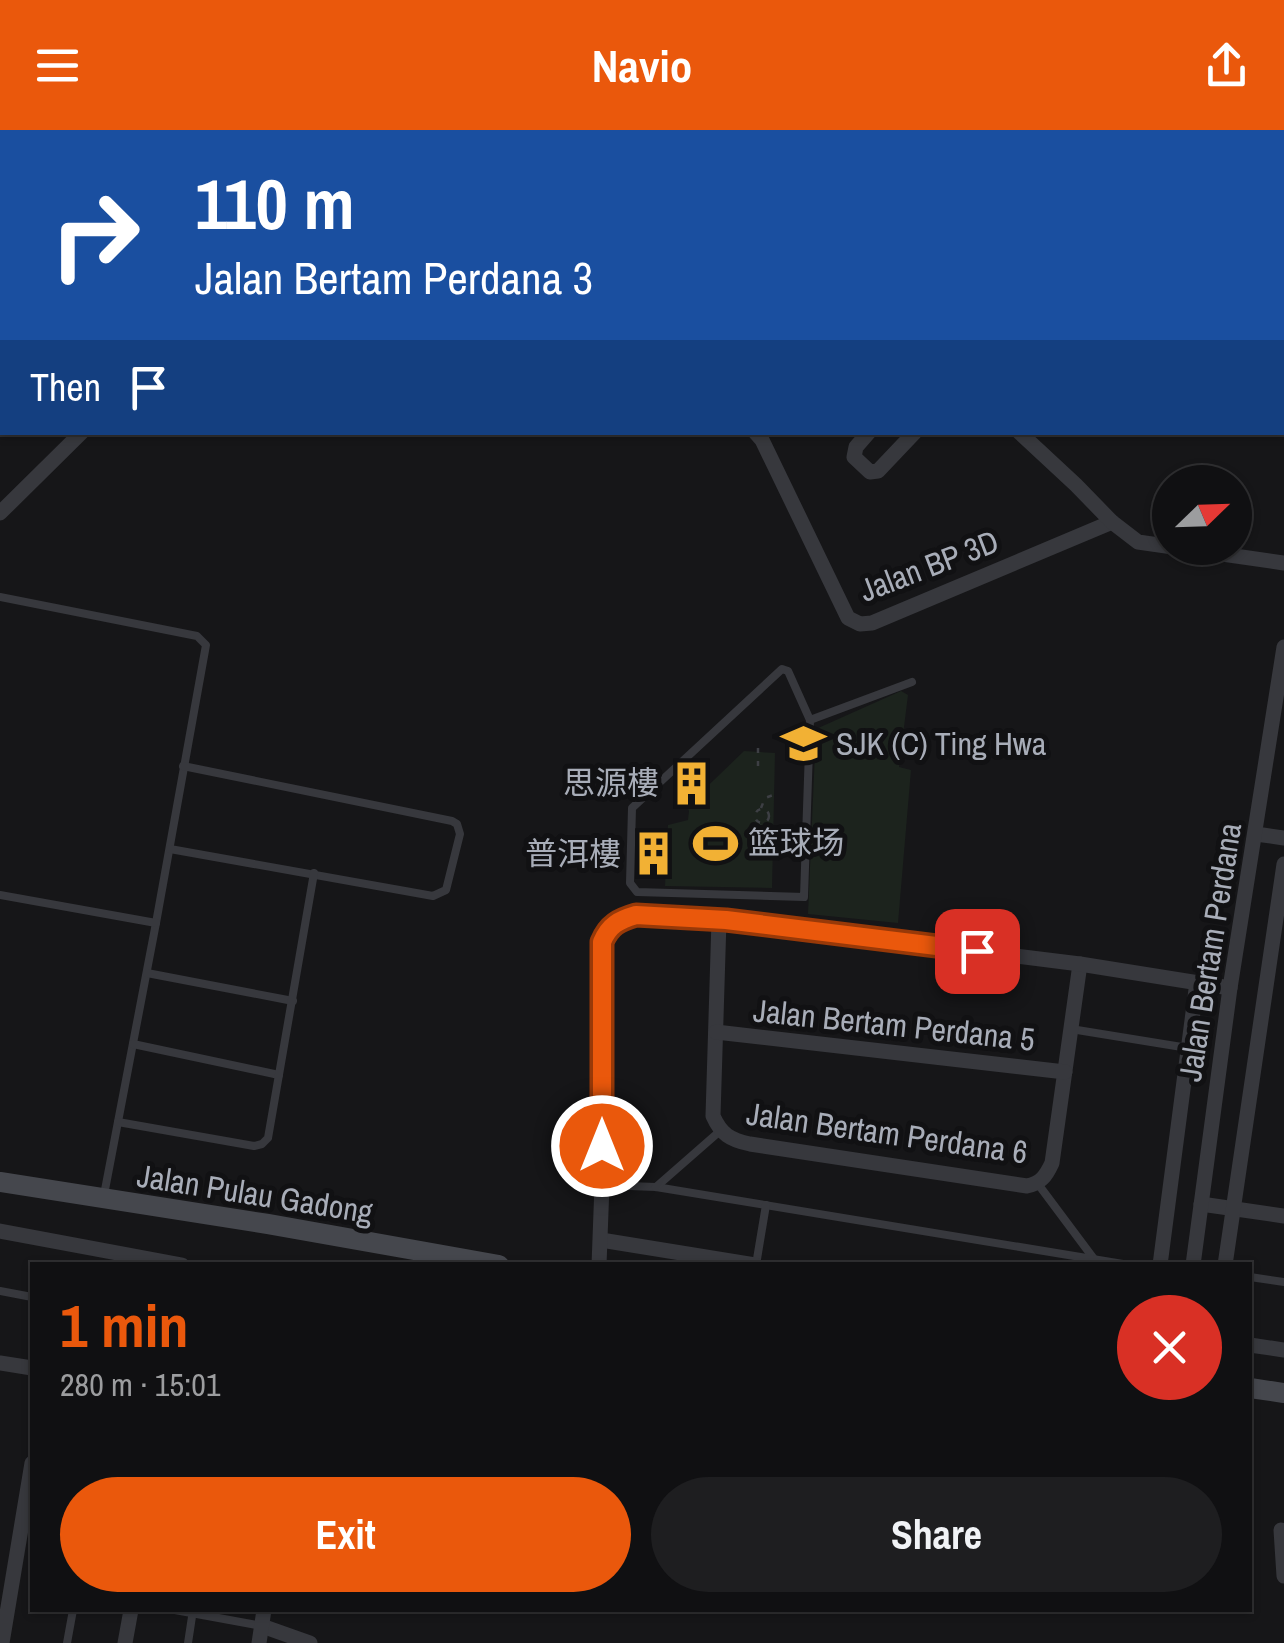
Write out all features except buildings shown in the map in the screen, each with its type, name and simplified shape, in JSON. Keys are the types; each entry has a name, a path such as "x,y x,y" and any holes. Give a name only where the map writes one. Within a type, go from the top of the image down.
{"main road":[{"name":"Jalan Pulau Gadong","path":"0,1182 483,1262"},
{"path":"1252,1388 1284,1393"}],"street":[{"path":"0,513 79,435"},
{"name":"Jalan BP 3D","path":"758,435 848,618 860,624 872,623 1112,522"},
{"path":"867,435 854,456 870,472 878,471 912,435"},
{"path":"1022,435 1138,542 1284,563"},
{"name":"Jalan Bertam Perdana","path":"1193,1262 1230,988 1284,647"},
{"path":"1256,834 1284,838"},
{"path":"1226,1262 1284,864"},
{"path":"718,908 713,1116 720,1132"},
{"path":"599,1262 602,942 613,925 636,915 718,908 1230,988"},
{"path":"1042,1180 1052,1163 1080,964"},
{"path":"1160,1262 1197,982"},
{"name":"Jalan Bertam Perdana 5","path":"716,1032 1065,1072"},
{"name":"Jalan Bertam Perdana 6","path":"720,1132 750,1144 1027,1186 1042,1180"},
{"path":"1201,1204 1284,1216"},
{"path":"0,1231 158,1262"},
{"path":"601,1240 737,1262"},
{"path":"1252,1344 1284,1350"},
{"path":"0,1362 30,1368"},
{"path":"2,1634 30,1494"},
{"path":"1281,1530 1284,1576"},
{"path":"125,1643 130,1612"},
{"path":"259,1643 263,1618 310,1643"}],"lane":[{"path":"0,598 197,636 206,645 103,1200"},
{"path":"782,669 788,671 810,720 804,897 718,908 638,892 630,883 632,808 782,669"},
{"path":"810,720 912,682"},
{"path":"170,848 433,896 446,890 460,834 452,821 183,766"},
{"path":"118,1122 254,1146 268,1138 314,874"},
{"path":"0,896 156,923"},
{"path":"147,973 293,1001"},
{"path":"1071,1029 1188,1048"},
{"path":"133,1044 280,1075"},
{"path":"656,1186 720,1132"},
{"path":"1042,1180 1094,1259"},
{"path":"602,1185 656,1186 1112,1262"},
{"path":"756,1262 766,1205"},
{"path":"1252,1277 1284,1282"},
{"path":"0,1291 30,1297"},
{"path":"67,1643 73,1612"},
{"path":"188,1643 193,1612 263,1618"}],"path":[{"path":"758,748 758,770"},
{"path":"775,840 764,835 755,815 764,798 776,794"},
{"path":"760,823 770,816 761,808"}],"shaded area":[{"path":"901,691 908,695 899,767 911,770 898,923 808,914 816,729"},
{"path":"744,751 775,753 772,888 665,886 668,825 688,820 687,806"}],"place":[{"name":"SJK (C) Ting Hwa","path":"803,744"},
{"name":"思源樓","path":"692,783"},
{"name":"篮球场","path":"715,843"},
{"name":"普洱樓","path":"654,854"}],"route":[{"path":"602,1146 601,952 606,932 623,919 636,915 726,920 977,951"}]}
